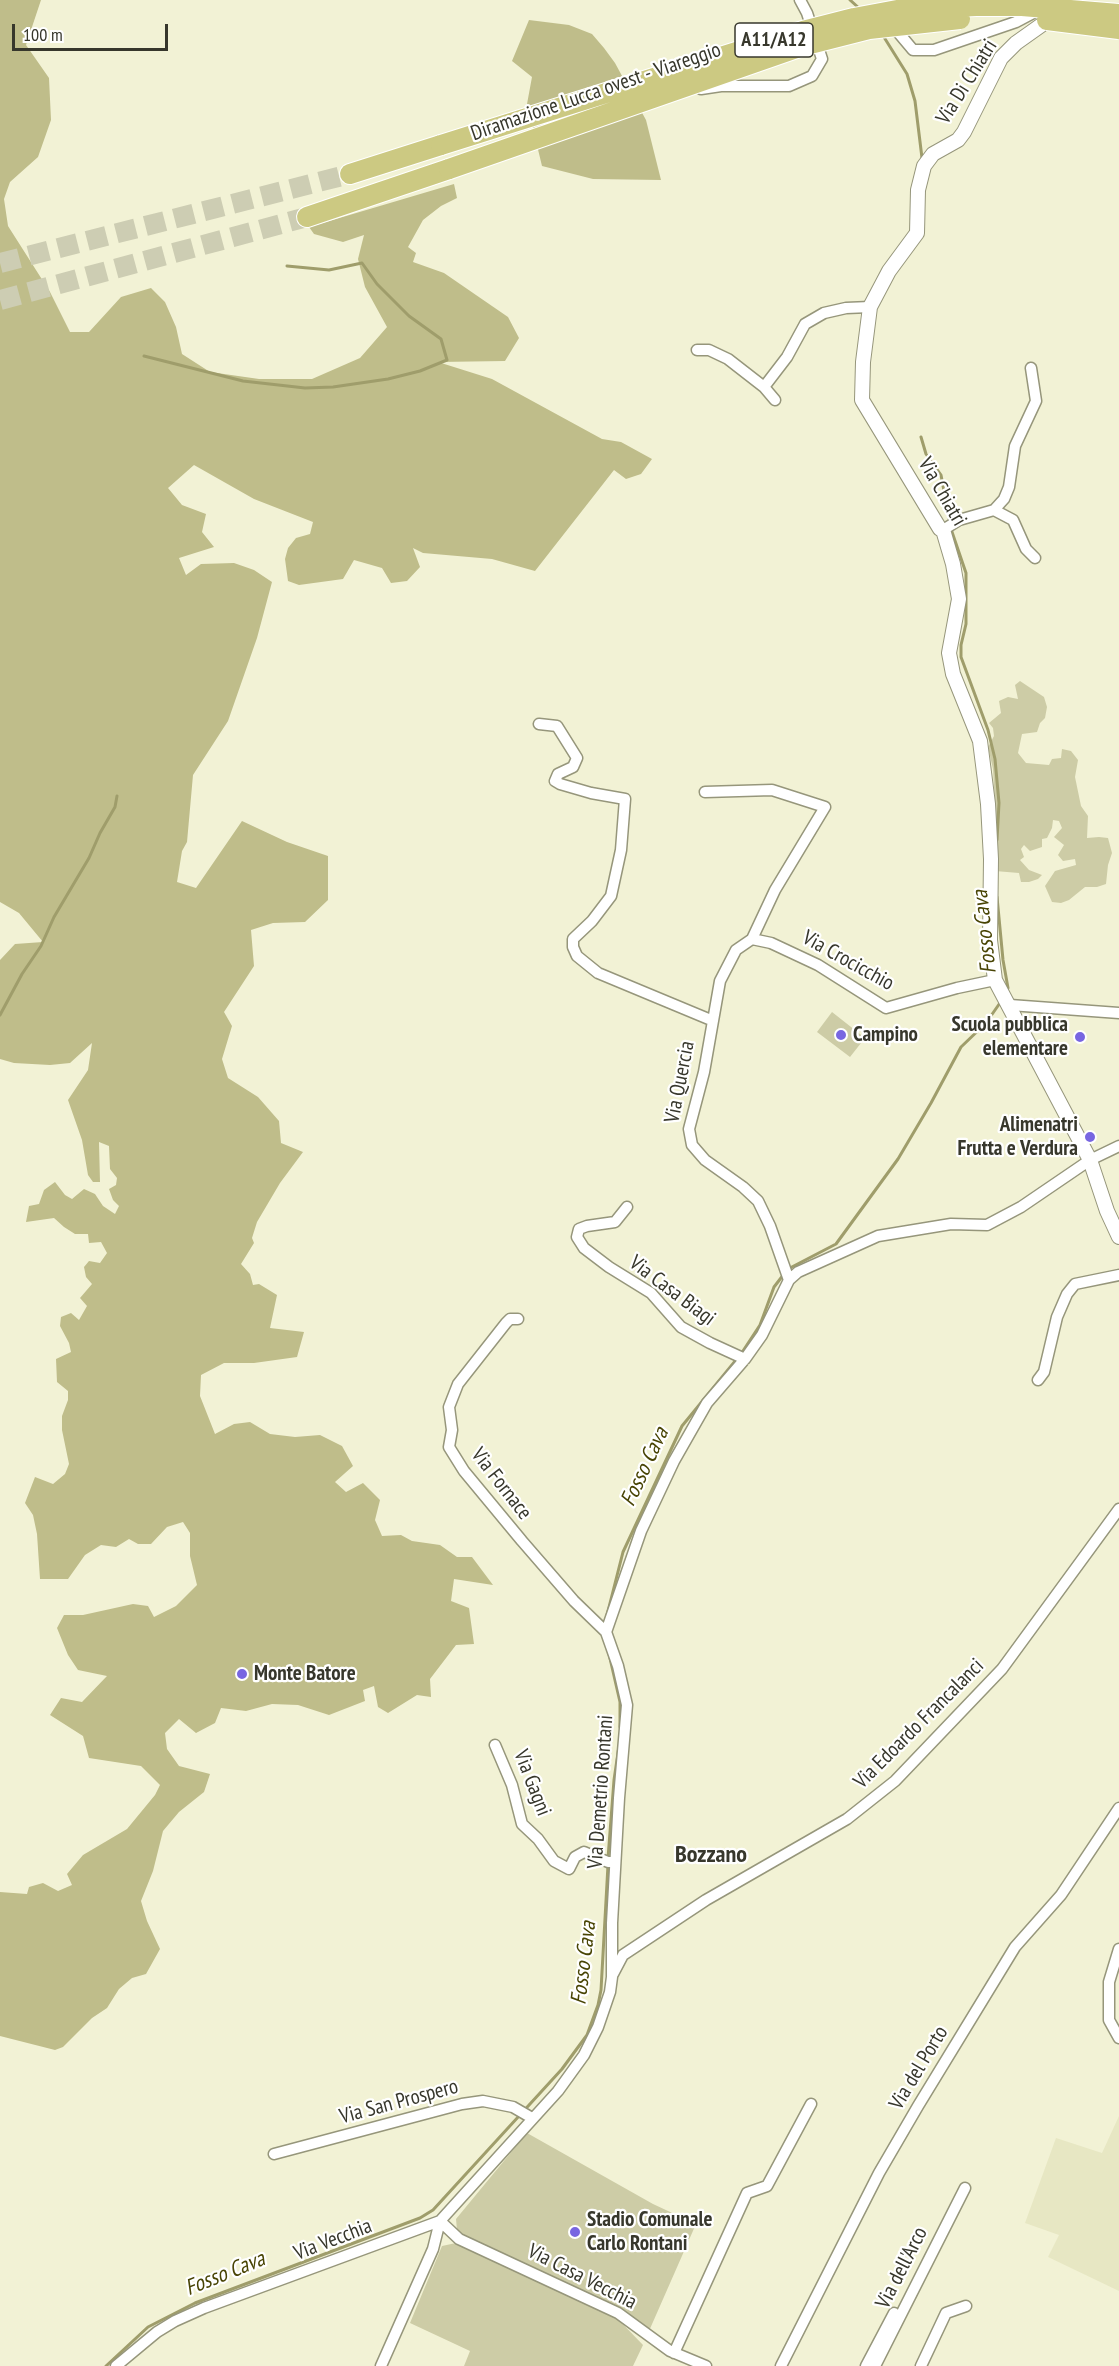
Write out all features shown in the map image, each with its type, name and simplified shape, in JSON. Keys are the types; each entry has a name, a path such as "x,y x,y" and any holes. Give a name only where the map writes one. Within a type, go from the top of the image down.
{"highway":[{"name":"Diramazione Lucca ovest - Viareggio","path":"350,174 803,31 854,18 897,10 976,6 1053,8 1119,14"},
{"name":"Diramazione Lucca ovest - Viareggio","path":"307,217 768,57 858,32 954,19 997,18 1037,19 1119,29"}],"street":[{"path":"635,97 721,86 789,86 812,76 822,59 807,13 800,0"},
{"path":"870,0 914,50 934,50 1016,22 1033,13 1040,0"},
{"name":"Via Di Chiatri","path":"933,154 958,140 1001,58 1016,43 1047,21 1054,0"},
{"name":"Via Chiatri","path":"933,154 924,166 920,179 917,233 889,271 870,307 863,362 862,400 940,529 945,529 959,599 949,653 953,674 980,741 988,804 991,859 990,940 1003,995"},
{"path":"764,387 787,357 805,324 824,313 846,308 870,307"},
{"path":"696,350 709,350 728,359 764,387 775,400"},
{"path":"945,529 959,520 994,510 1004,499 1009,487 1015,446 1036,401 1031,368"},
{"path":"994,510 1013,520 1026,549 1035,558"},
{"path":"539,724 557,726 577,758 573,767 558,774 555,781 591,793 625,799 621,850 611,896 592,921 573,939 573,947 577,956 598,973 711,1020"},
{"path":"705,792 772,790 825,807 775,890 752,939"},
{"name":"Via Crocicchio","path":"752,939 771,943 818,965 886,1008 957,988 1119,1013"},
{"name":"Via Quercia","path":"752,939 736,950 720,981 711,1020 704,1072 689,1136 692,1145 705,1161 743,1187 758,1201 787,1274"},
{"path":"1003,995 1090,1160 1107,1211 1119,1237"},
{"path":"604,1630 641,1531 674,1461 707,1403 741,1358 762,1335 787,1274 798,1272 878,1236 951,1224 987,1225 1021,1207 1090,1160 1119,1146"},
{"name":"Via Casa Biagi","path":"627,1208 615,1222 579,1229 577,1237 584,1248 609,1267 651,1293 681,1327 741,1358"},
{"path":"1038,1380 1044,1372 1056,1317 1067,1294 1075,1284 1119,1275"},
{"name":"Via Fornace","path":"518,1319 510,1319 506,1323 458,1384 449,1407 452,1430 449,1447 464,1471 522,1541 574,1601 604,1630"},
{"name":"Via Edoardo Francalanci","path":"612,1977 623,1955 706,1900 847,1819 895,1781 1002,1669 1119,1509"},
{"name":"Via Demetrio Rontani","path":"381,2366 433,2248 440,2222 526,2114 558,2091 584,2055 598,2027 610,1992 612,1977 609,1861 627,1705 618,1666 604,1630"},
{"name":"Via Gagni","path":"495,1745 512,1785 522,1824 538,1839 554,1861 569,1869 575,1857 584,1852 609,1861"},
{"name":"Via del Porto","path":"781,2366 879,2173 918,2106 1015,1947 1061,1895 1119,1808"},
{"path":"1119,1948 1108,1982 1109,2020 1119,2038"},
{"name":"Via San Prospero","path":"274,2154 462,2104 483,2101 513,2107 526,2114"},
{"path":"674,2353 747,2193 767,2186 811,2104"},
{"name":"Via dell'Arco","path":"875,2366 964,2188"},
{"name":"Via Casa Vecchia","path":"440,2222 459,2239 618,2313 674,2353 706,2366"},
{"name":"Via Vecchia","path":"116,2366 157,2332 204,2308 440,2222"},
{"path":"921,2366 946,2313 966,2306"},
{"path":"866,2366 895,2310"}],"shaded area":[{"path":"0,0 41,0 26,45 49,78 51,120 38,157 10,182 4,199 8,226 50,292 70,332 89,332 121,297 151,288 165,302 176,327 182,354 210,372 259,379 312,379 360,358 387,327 365,287 358,259 364,235 343,242 314,234 309,227 454,184 457,198 441,206 423,220 408,247 416,253 413,262 444,273 508,317 519,338 505,361 438,362 492,379 602,439 621,442 652,459 641,474 626,479 614,470 535,571 492,559 423,553 413,548 420,567 407,581 391,583 382,568 354,560 343,579 299,585 288,581 285,559 288,548 296,538 310,534 313,522 254,499 194,465 168,488 182,505 206,514 202,532 214,547 179,558 186,575 201,564 234,563 254,570 272,582 257,638 228,721 193,775 187,842 182,851 177,882 196,888 242,821 287,842 328,856 328,900 305,922 273,923 251,930 254,966 224,1012 232,1026 222,1059 228,1078 258,1097 279,1121 281,1143 303,1152 280,1183 257,1222 252,1238 254,1243 241,1264 250,1274 253,1285 259,1284 277,1295 270,1328 304,1332 297,1357 254,1363 224,1363 201,1375 200,1396 215,1434 234,1424 250,1422 270,1434 295,1437 320,1435 342,1446 353,1466 335,1482 346,1492 363,1483 380,1500 375,1520 382,1536 401,1535 412,1541 440,1545 457,1557 472,1557 493,1585 454,1579 451,1601 469,1608 474,1644 456,1645 430,1679 431,1697 417,1695 388,1713 378,1707 374,1686 363,1690 365,1701 329,1715 298,1705 272,1704 246,1711 221,1708 215,1723 196,1733 179,1719 165,1733 167,1749 179,1766 210,1774 204,1792 179,1812 163,1831 153,1871 141,1901 160,1949 146,1974 132,1978 119,1989 107,2008 92,2018 63,2047 55,2050 0,2036 0,1892 27,1894 29,1887 43,1883 58,1891 72,1885 67,1874 83,1855 127,1829 155,1795 160,1785 141,1766 89,1758 83,1736 50,1715 61,1698 82,1702 107,1676 78,1670 68,1655 57,1628 64,1615 83,1615 133,1604 148,1606 154,1617 176,1606 197,1585 190,1556 190,1533 183,1522 167,1527 151,1544 138,1544 129,1539 116,1547 101,1545 85,1555 68,1579 40,1579 37,1534 33,1515 25,1503 35,1477 53,1484 65,1474 69,1464 62,1430 62,1416 68,1400 68,1391 57,1382 56,1359 71,1352 60,1326 61,1317 71,1313 79,1320 87,1306 80,1298 92,1284 86,1277 84,1267 89,1261 100,1263 107,1253 101,1242 89,1243 88,1234 75,1234 54,1218 26,1222 29,1206 39,1204 44,1190 55,1182 65,1195 72,1199 84,1189 95,1194 103,1206 115,1214 119,1206 113,1200 109,1189 116,1185 117,1178 110,1169 109,1146 99,1142 100,1182 93,1182 88,1175 82,1140 68,1100 88,1070 92,1043 70,1063 50,1065 14,1063 0,1059 0,960 15,944 43,942 19,913 0,902"},
{"path":"529,20 569,25 592,34 604,48 615,63 646,120 661,180 593,179 542,166 527,104 532,77 512,61"},
{"path":"1020,681 1044,697 1047,707 1045,718 1040,723 1037,732 1022,734 1018,753 1026,763 1049,765 1052,759 1061,758 1062,749 1071,751 1078,760 1075,777 1081,806 1088,816 1087,838 1108,838 1112,853 1106,884 1085,887 1069,900 1061,903 1052,902 1045,886 1055,871 1076,865 1075,859 1063,861 1058,855 1064,845 1054,837 1062,828 1059,821 1053,820 1047,838 1042,839 1042,847 1030,851 1024,845 1021,849 1024,857 1020,860 1029,870 1042,875 1038,879 1021,882 1019,873 995,871 996,823 993,769 988,747 994,736 993,728 989,723 1001,713 999,701 1008,697 1018,699 1015,685"},
{"name":"Campino","path":"832,1012 865,1038 850,1057 817,1032"},
{"path":"1119,2116 1119,2291 1048,2257 1059,2235 1025,2223 1056,2138 1102,2153"},
{"name":"Stadio Comunale Carlo Rontani","path":"527,2133 653,2204 696,2224 649,2331 460,2234 457,2230 456,2219"},
{"path":"456,2243 615,2316 643,2345 633,2366 464,2366 470,2351 410,2323 442,2246"}],"waterway":[{"path":"850,0 860,9"},
{"path":"882,34 907,74 915,101 922,158"},
{"path":"144,356 243,381 305,388 333,387 388,379 420,371 447,360 441,339 409,316 377,284 362,263 329,270 287,266"},
{"name":"Fosso Cava","path":"921,437 926,454 941,475 950,523"},
{"name":"Fosso Cava","path":"951,529 966,573 966,624 961,657 988,730 995,759 999,803 997,840"},
{"path":"0,1015 89,858 115,807 117,796"},
{"name":"Fosso Cava","path":"997,897 1008,988 1006,992"},
{"name":"Fosso Cava","path":"788,1269 836,1244 898,1159 961,1047 986,1023 1002,1000"},
{"name":"Fosso Cava","path":"741,1354 760,1325 774,1287 784,1274"},
{"name":"Fosso Cava","path":"607,1615 623,1552 682,1426 736,1360"},
{"name":"Fosso Cava","path":"609,1654 620,1702 620,1727"},
{"name":"Fosso Cava","path":"608,1858 619,1746"},
{"name":"Fosso Cava","path":"106,2366 148,2327 195,2303 420,2218 433,2210 562,2069 587,2035 601,1990 608,1865"}],"tunnel":[{"path":"0,263 350,174"},
{"path":"0,300 307,217"}],"place":[{"name":"Campino","path":"841,1035"},
{"name":"Scuola pubblica elementare","path":"1080,1037"},
{"name":"Alimenatri Frutta e Verdura","path":"1090,1137"},
{"name":"Monte Batore","path":"242,1674"},
{"name":"Stadio Comunale Carlo Rontani","path":"575,2232"}],"district":[{"name":"Bozzano","path":"711,1855"}]}
